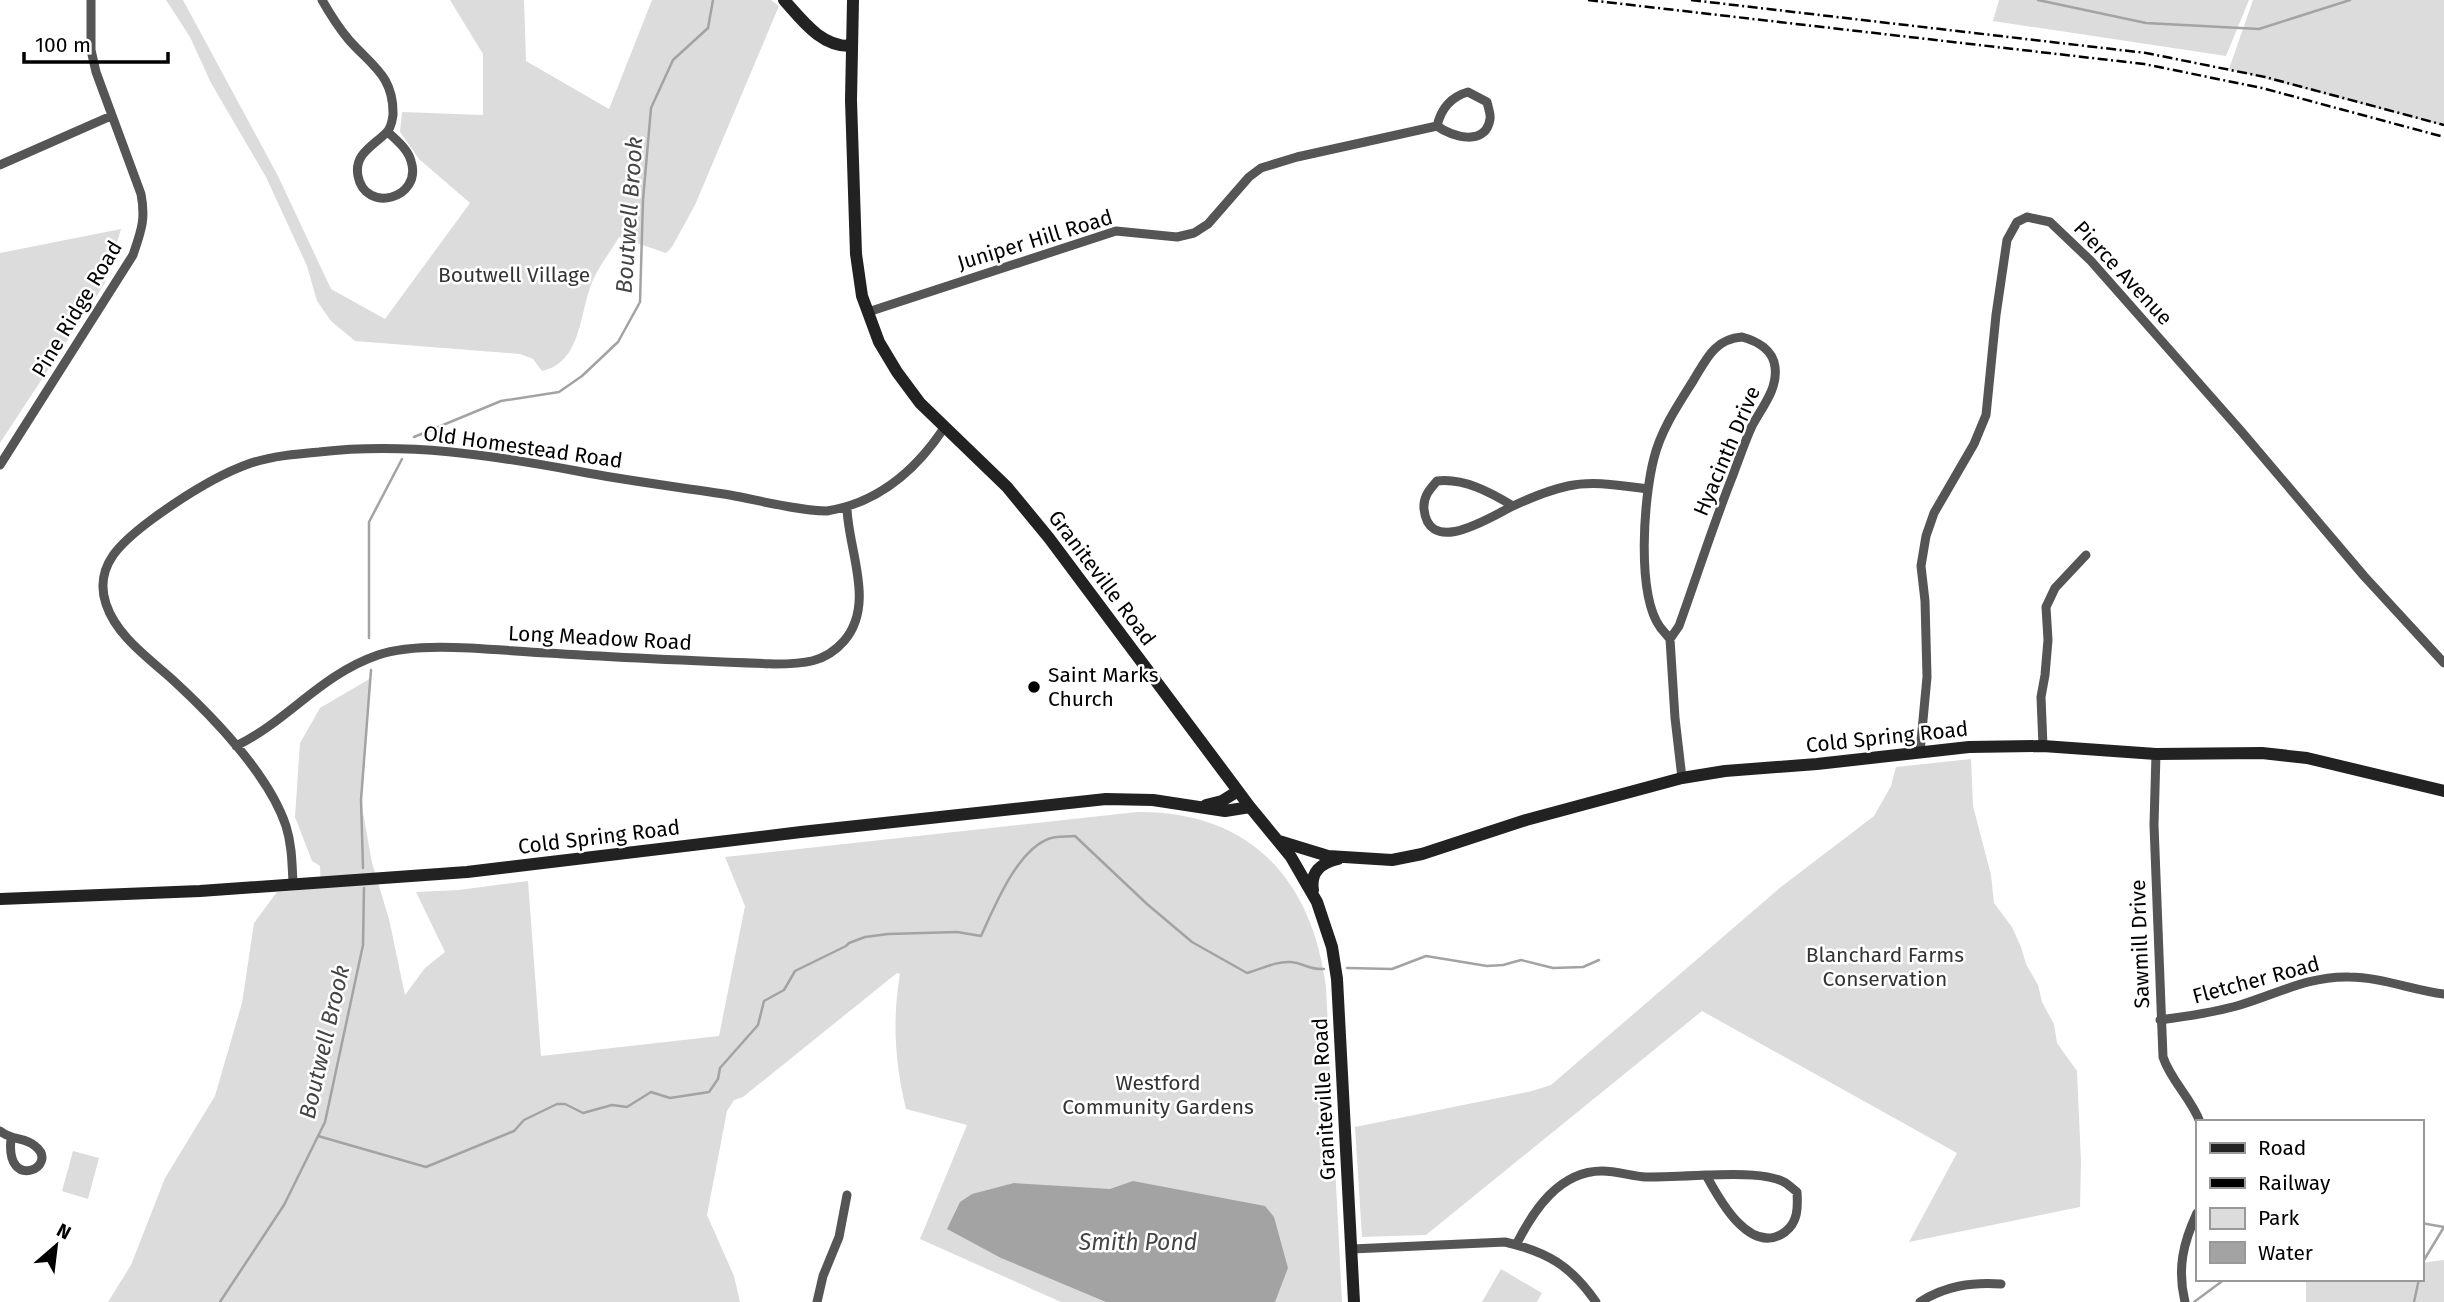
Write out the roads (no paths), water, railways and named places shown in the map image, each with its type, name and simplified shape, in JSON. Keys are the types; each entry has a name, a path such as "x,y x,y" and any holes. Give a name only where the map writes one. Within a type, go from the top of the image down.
{"street":[{"name":"Pine Ridge Road","path":"0,465 133,255 144,224 141,194 100,88 91,50 91,0"},
{"path":"322,0 334,21 387,80 393,110 392,122 388,132 364,150 357,173 359,183 366,191 376,197 389,199 400,194 413,175 406,150 388,132"},
{"path":"784,0 817,35 833,44 851,46"},
{"name":"Graniteville Road","path":"853,0 851,46 856,254 862,296 879,342 920,403 994,474 1034,519 1250,807 1279,841 1314,894 1328,932 1337,979 1354,1302"},
{"path":"1468,92 1487,102 1490,119 1484,132 1460,138 1437,126 1446,104 1459,94 1468,92"},
{"path":"0,165 111,116"},
{"name":"Juniper Hill Road","path":"868,312 1116,231 1177,237 1194,233 1208,224 1249,177 1261,168 1297,157 1437,126"},
{"name":"Pierce Avenue","path":"1920,752 1927,677 1925,601 1921,566 1926,536 1934,513 1974,444 1986,415 2007,240 2017,222 2027,217 2050,222 2091,261 2364,576 2444,663"},
{"name":"Hyacinth Drive","path":"1671,639 1658,626 1646,577 1644,539 1654,457 1664,430 1712,351 1727,338 1742,337 1756,341 1774,360 1774,383 1752,427 1721,504 1679,626 1671,639 1675,718 1682,778"},
{"name":"Old Homestead Road","path":"293,883 290,845 279,810 236,746 200,706 119,628 105,601 104,581 112,555 130,536 182,499 250,464 284,455 334,450 415,448 507,457 668,488 729,495 815,510 847,508 870,499 895,484 944,428"},
{"path":"1513,506 1487,492 1448,480 1437,481 1428,491 1424,501 1424,513 1433,527 1448,533 1465,530 1513,506 1569,485 1608,484 1648,489"},
{"name":"Long Meadow Road","path":"236,746 261,732 342,670 396,650 478,649 775,664 811,663 822,659 835,651 848,637 859,610 860,597 847,508"},
{"path":"2043,747 2041,697 2047,652 2046,607 2054,588 2086,555"},
{"name":"Cold Spring Road","path":"1279,841 1328,856 1392,860 1422,854 1526,820 1682,778 1735,770 1969,747 2043,747 2156,754 2262,753 2307,758 2444,791"},
{"name":"Sawmill Drive","path":"2156,754 2154,825 2163,1057 2167,1070 2190,1102 2199,1120"},
{"name":"Cold Spring Road","path":"1202,806 1222,801 1238,791"},
{"name":"Cold Spring Road","path":"0,900 200,891 467,872 1106,799 1153,800 1225,811 1250,807"},
{"path":"1314,894 1313,877 1318,868 1342,858"},
{"name":"Fletcher Road","path":"2160,1020 2206,1014 2285,987 2347,976 2444,994"},
{"path":"0,1131 11,1139"},
{"path":"1516,1245 1535,1210 1557,1188 1572,1179 1599,1171 1643,1177 1706,1175 1744,1175 1784,1182 1797,1192 1795,1221 1786,1231 1775,1237 1754,1236 1729,1212 1706,1175"},
{"path":"817,1302 823,1276 839,1237 847,1195"},
{"path":"2185,1302 2180,1265 2186,1236 2196,1215"},
{"path":"1352,1249 1505,1242 1559,1262 1575,1275 1596,1302"},
{"path":"1920,1302 1954,1286 1974,1283 2001,1284"}],"water":[{"name":"Smith Pond","path":"1133,1181 1265,1206 1274,1217 1288,1268 1275,1302 1106,1302 1001,1258 947,1229 960,1202 972,1194 1014,1183 1110,1189"}],"waterway":[{"name":"Boutwell Brook","path":"414,437 501,401 559,392 582,376 618,342 640,302 643,200 651,108 673,60 708,28 713,0"},
{"path":"2038,0 2146,23 2259,29 2350,0"},
{"name":"Boutwell Brook","path":"369,638 369,522 402,459"},
{"name":"Boutwell Brook","path":"363,868 361,800 371,670"},
{"path":"318,1136 426,1167 514,1131 524,1120 557,1104 565,1104 583,1113 612,1105 627,1107 651,1092 670,1098 709,1092 718,1079 720,1068 758,1025 764,1001 784,990 795,971 865,937 957,932 981,936 1016,867 1037,846 1054,837 1075,836 1192,942 1247,973 1285,962 1324,969"},
{"name":"Boutwell Brook","path":"220,1302 284,1205 325,1122 363,945 364,888"},
{"path":"1347,968 1392,969 1426,956 1487,966 1521,960 1553,968 1583,967 1599,960"},
{"path":"2423,1223 2444,1227"},
{"path":"2423,1264 2444,1227"},
{"path":"2194,1302 2222,1281"},
{"path":"2414,1302 2419,1281"}],"railway":[{"path":"1588,0 2144,64 2262,88 2444,137"},
{"path":"1691,0 2146,53 2265,77 2444,125"}],"place":[{"name":"Saint Marks Church","path":"1034,687"}],"park label":[{"name":"Boutwell Village","path":"514,275"},
{"name":"Blanchard Farms Conservation","path":"1885,967"},
{"name":"Westford Community Gardens","path":"1158,1095"}]}
